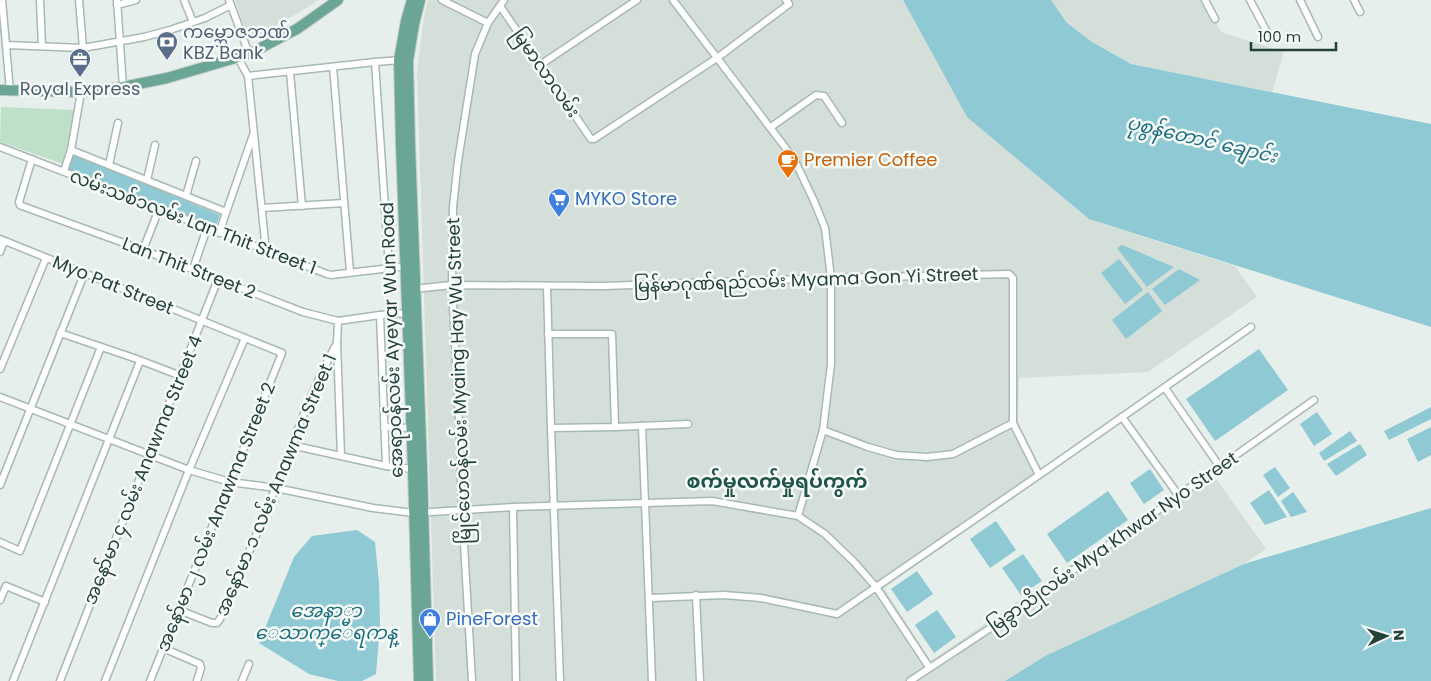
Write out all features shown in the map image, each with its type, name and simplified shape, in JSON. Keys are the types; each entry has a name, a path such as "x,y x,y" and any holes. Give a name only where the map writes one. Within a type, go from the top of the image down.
{"main road":[{"path":"5,91 81,92 123,87 167,78 249,54 297,29 338,0"},
{"name":"အေရာဝန်လမ်း Ayeyar Wun Road","path":"412,0 406,21 404,61 410,144 411,289 419,513 428,681"},
{"name":"အေရာဝန်လမ်း Ayeyar Wun Road","path":"404,61 420,0"},
{"name":"အေရာဝန်လမ်း Ayeyar Wun Road","path":"411,289 408,313 413,469 419,513 419,681"}],"street":[{"path":"2,0 6,45 5,91"},
{"path":"40,0 42,46"},
{"path":"79,0 83,48"},
{"path":"123,87 117,3 136,0"},
{"path":"184,0 192,22"},
{"path":"442,0 488,23"},
{"path":"540,65 637,0"},
{"path":"673,0 794,159 825,228 831,278 831,364 824,430 798,516"},
{"path":"1205,0 1215,19"},
{"path":"1250,0 1270,38"},
{"path":"1300,0 1318,37"},
{"path":"1354,0 1360,12"},
{"path":"716,58 787,2"},
{"path":"6,45 83,48 144,37 192,22 230,3 249,54"},
{"name":"မြိုင်ဟေဝန်လမ်း Myaing Hay Wu Street","path":"472,681 452,285 453,207 458,161 475,54 488,23 502,3"},
{"name":"မြမာလာလမ်း","path":"502,3 540,65 592,139 716,58"},
{"path":"238,58 248,76 266,251"},
{"path":"248,76 375,62 404,61"},
{"path":"375,62 389,267"},
{"path":"333,67 350,272"},
{"path":"290,72 302,206"},
{"path":"64,171 71,150 81,92"},
{"path":"771,127 816,95 824,96 842,123"},
{"path":"110,165 118,123"},
{"path":"219,233 254,131"},
{"path":"147,180 155,145"},
{"name":"လမ်းသစ်၁လမ်း Lan Thit Street 1","path":"0,148 64,171 327,274 411,266"},
{"path":"71,150 226,212"},
{"name":"Lan Thit Street 2","path":"32,159 19,202 20,205 303,312 338,321 408,313"},
{"path":"186,196 196,161"},
{"path":"262,208 344,203"},
{"path":"143,250 159,209"},
{"path":"193,269 207,228"},
{"path":"0,252 2,240"},
{"name":"Myo Pat Street","path":"2,240 282,353"},
{"path":"0,369 46,258"},
{"path":"0,485 85,272"},
{"name":"မြန်မာဂုဏ်ရည်လမ်း Myama Gon Yi Street","path":"411,289 452,285 605,286 1009,274 1013,278 1013,424"},
{"name":"အနော်မာ ၄ လမ်း Anawma Street 4","path":"60,681 218,279"},
{"path":"547,286 560,681"},
{"path":"380,315 386,466"},
{"path":"338,321 341,456"},
{"path":"650,598 724,595 761,598 837,614 1251,327"},
{"path":"60,333 181,376"},
{"path":"548,334 612,334 615,427"},
{"path":"105,681 189,470 245,338"},
{"name":"အနော်မာ ၁ လမ်း Anawma Street 1","path":"179,610 212,623 216,623 220,619 276,488 291,444 324,367 337,343"},
{"path":"0,542 20,550 101,347"},
{"name":"အနော်မာ ၂ လမ်း Anawma Street 2","path":"150,681 282,353"},
{"path":"13,681 140,361"},
{"path":"1165,388 1220,467"},
{"path":"0,397 189,470 230,482 276,488 373,508 419,513 513,507 712,501 798,516 825,534 876,587 929,667"},
{"name":"မြခွာညိုလမ်း Mya Khwar Nyo Street","path":"910,681 998,623 1314,400"},
{"path":"1122,417 1179,496"},
{"path":"551,428 688,424"},
{"path":"824,430 868,447 896,455 927,458 953,454 1013,424 1039,475"},
{"path":"642,426 652,681"},
{"path":"384,427 412,428"},
{"path":"291,444 386,466 413,469"},
{"path":"513,507 516,681"},
{"path":"0,600 6,586 45,602"},
{"path":"696,596 700,681"},
{"path":"164,648 200,664 201,668 196,681"},
{"path":"244,681 249,664"}],"shaded area":[{"path":"235,0 319,0 249,42"},
{"path":"428,0 903,0 967,117 1089,219 1235,266 1257,297 1148,372 1019,378 1018,423 1045,476 884,588 931,661 1209,469 1266,549 1244,564 1045,656 1005,681 436,681 417,70"},
{"path":"1051,0 1203,0 1221,32 1284,52 1272,92 1131,64 1092,42 1067,23"}],"green space":[{"path":"1,107 75,110 63,164 0,142"}],"water":[{"name":"ပုစွန်တောင် ချောင်း","path":"903,0 1051,0 1067,23 1092,42 1131,64 1431,124 1431,327 1089,219 967,117"},
{"path":"72,154 220,215 216,226 68,169"},
{"path":"1122,245 1174,267 1147,287 1117,248"},
{"path":"1119,259 1143,290 1125,304 1101,273"},
{"path":"1179,269 1200,280 1165,305 1152,289"},
{"path":"1148,292 1162,311 1126,339 1112,320"},
{"path":"1259,349 1288,390 1215,441 1186,399"},
{"path":"1431,407 1431,419 1389,440 1384,431"},
{"path":"1317,412 1332,434 1314,446 1300,424"},
{"path":"1431,427 1431,455 1418,462 1407,439"},
{"path":"1350,431 1357,441 1324,461 1319,453"},
{"path":"1360,444 1367,455 1336,476 1327,464"},
{"path":"1275,467 1290,488 1278,497 1263,475"},
{"path":"1150,469 1164,490 1144,504 1130,483"},
{"path":"1269,490 1287,517 1265,525 1250,503"},
{"path":"1108,491 1128,520 1067,563 1047,534"},
{"path":"1293,492 1307,512 1291,517 1281,501"},
{"path":"1431,508 1431,681 1005,681 1045,656 1244,564"},
{"path":"996,521 1016,550 990,568 970,539"},
{"name":"အေနာ္မာ ေသာက္ေရကန္","path":"357,530 375,542 380,624 376,674 362,681 338,681 309,674 259,643 294,557 312,536"},
{"path":"1023,554 1042,581 1021,595 1002,568"},
{"path":"917,571 933,594 907,612 891,589"},
{"path":"937,610 956,637 934,653 915,625"}],"place":[{"name":"ကမ္ဘောဇဘဏ် KBZ Bank","path":"167,61"},
{"name":"Royal Express","path":"80,78"},
{"name":"Premier Coffee","path":"788,179"},
{"name":"MYKO Store","path":"559,218"},
{"name":"PineForest","path":"430,638"}],"district":[{"name":"စက်မှုလက်မှုရပ်ကွက်","path":"777,481"}]}
